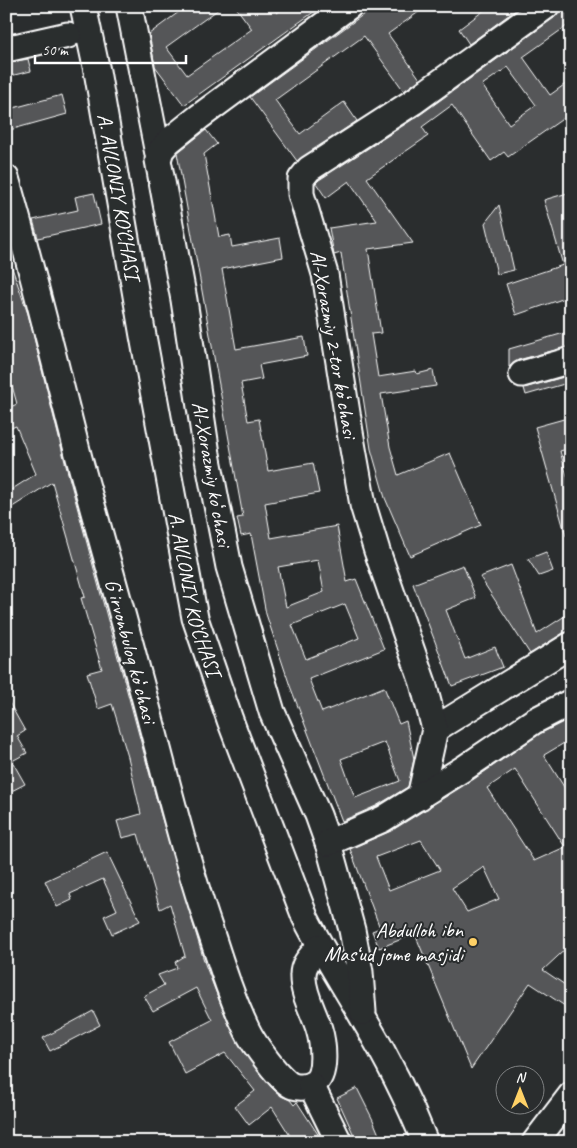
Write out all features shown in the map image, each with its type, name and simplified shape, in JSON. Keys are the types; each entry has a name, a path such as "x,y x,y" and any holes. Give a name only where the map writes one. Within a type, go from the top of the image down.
{"street":[{"name":"A. AVLONIY KO‘CHASI","path":"83,6 97,71 143,336 196,618 263,810 304,917 319,947 363,1017 412,1110 425,1142"},
{"name":"Al-Xorazmiy koʻchasi","path":"129,6 158,154 184,300 207,454 229,566 272,712 318,815 328,843 352,930 360,972 363,1017"},
{"path":"158,154 169,141 199,117 349,6"},
{"name":"Al-Xorazmiy 2-tor koʻchasi","path":"420,797 435,729 423,683 363,505 324,274 301,194 301,179 309,169 413,102 546,6"},
{"path":"6,49 68,35"},
{"name":"Gʻirvonbuloq koʻchasi","path":"6,178 178,829 200,903 248,1033 286,1083 291,1086 303,1087 311,1085"},
{"path":"522,374 571,360"},
{"path":"435,729 571,645"},
{"path":"328,843 383,819 420,797 534,721 571,702"},
{"path":"319,947 304,966 303,976 303,986 321,1033 322,1070 319,1079 311,1085 339,1142"},
{"path":"535,1142 571,1095"}],"building":[{"path":"187,6 223,6 166,47 187,75 252,29 235,6 272,6 277,13 286,6 322,6 184,105 155,66 149,34"},
{"path":"375,6 427,6 388,34 420,79 404,91 364,36 275,100 300,134 344,102 357,121 297,161 250,97"},
{"path":"490,6 521,6 469,44 459,29"},
{"path":"560,6 571,6 571,23 523,57 550,95 571,80 571,113 508,157 504,152 491,161 452,105 422,127 428,136 367,178 413,243 368,249 381,333 371,334 378,377 416,371 417,374 433,370 436,386 381,394 390,447 398,475 450,453 481,525 410,556 385,498 371,449 341,253 334,255 329,228 377,221 349,181 326,198 316,183 421,114 554,18 559,12","holes":["508,67 536,105 509,124 482,85"]},
{"path":"28,59 31,71 6,77 6,63"},
{"path":"62,95 67,114 6,131 6,110"},
{"path":"206,130 217,144 204,154 219,237 230,235 232,247 280,238 283,257 222,269 236,349 304,337 307,356 259,365 262,379 241,383 248,421 259,419 268,471 313,463 319,493 265,503 271,538 337,526 347,582 356,579 384,649 309,679 322,712 384,687 399,724 406,721 414,759 408,787 376,806 342,821 290,686 266,614 251,534 241,536 237,518 243,517 177,153","holes":["318,560 324,592 286,607 278,567","345,604 359,638 306,659 292,625","385,742 400,781 355,798 341,759"]},
{"path":"571,192 571,296 516,315 506,284 563,265 544,200"},
{"path":"94,193 101,224 38,238 33,220 78,210 75,197"},
{"path":"499,205 514,270 497,274 485,223"},
{"path":"9,259 28,314 65,462 160,812 205,964 229,1025 243,1051 272,1088 281,1096 290,1100 294,1105 297,1102 323,1142 294,1142 272,1107 249,1125 235,1106 255,1091 225,1053 185,1074 169,1042 212,1020 196,988 153,1011 144,996 164,985 158,975 177,968 175,962 185,956 170,904 160,909 138,834 122,838 117,821 141,814 128,757 112,704 98,709 87,673 102,669 81,598 85,597 52,482 6,511 6,493 36,474 16,426 6,430 6,409 17,404 6,364 6,260"},
{"path":"571,331 571,346 518,360 509,367 509,349"},
{"path":"571,375 571,382 526,395 524,388"},
{"path":"571,417 571,448 560,451 571,490 571,535 566,536 535,427"},
{"path":"546,552 553,571 539,576 528,559"},
{"path":"463,565 476,598 446,610 465,659 495,647 503,667 452,686 413,584"},
{"path":"511,565 537,634 571,612 571,631 563,633 530,654 480,577"},
{"path":"6,697 25,731 17,736 27,753 12,761 25,784 6,794"},
{"path":"571,718 571,739 544,755 571,798 571,944 543,970 571,989 571,1010 530,983 471,1069 415,934 379,948 372,931 380,928 350,849 391,831 474,779 541,733","holes":["515,769 565,847 534,861 487,788","421,840 440,870 389,890 376,857","484,867 499,899 467,912 452,888"]},
{"path":"107,852 140,921 112,934 104,916 117,910 103,879 70,894 72,900 57,907 45,881"},
{"path":"93,1011 100,1025 50,1051 43,1038"},
{"path":"357,1088 382,1142 357,1142 337,1098"}],"place":[{"name":"Abdulloh ibn Mas‘ud jome masjidi","path":"473,942"}]}
